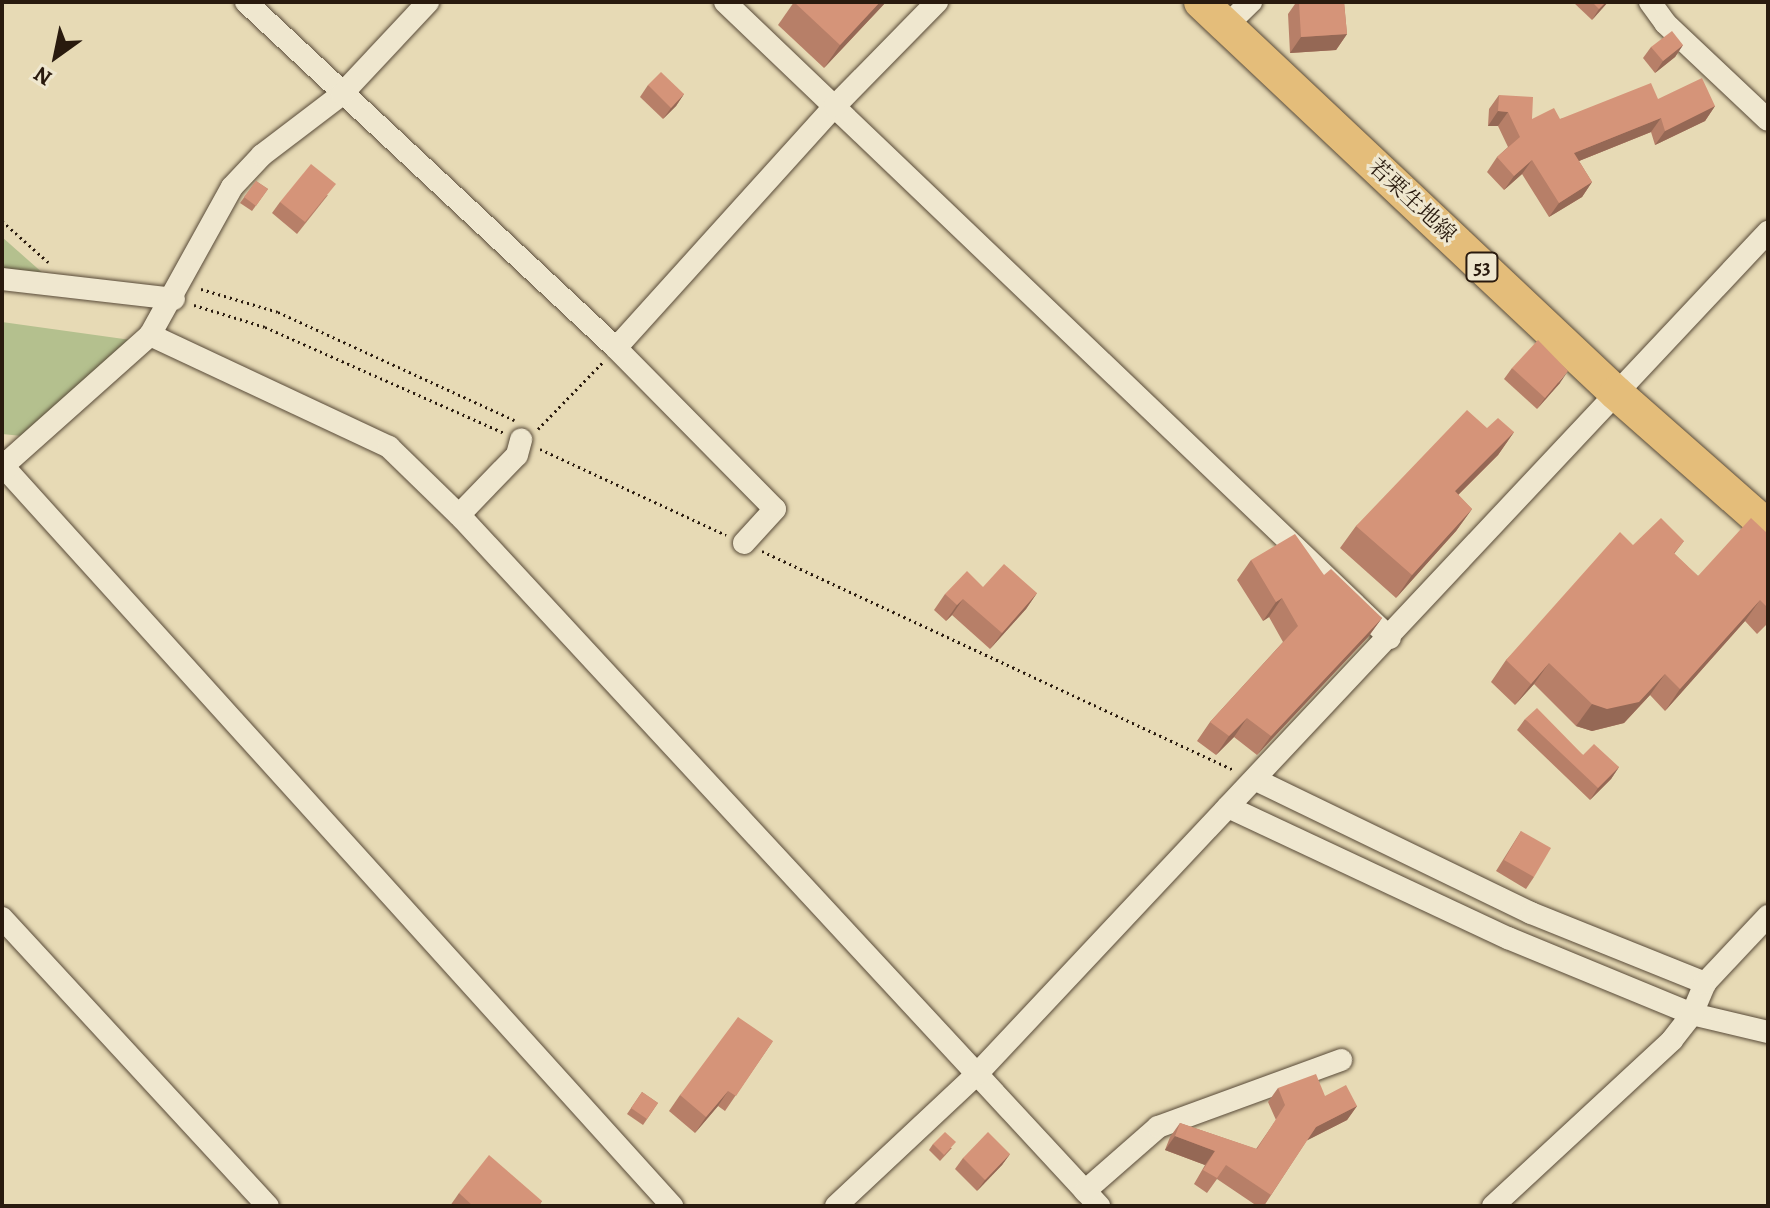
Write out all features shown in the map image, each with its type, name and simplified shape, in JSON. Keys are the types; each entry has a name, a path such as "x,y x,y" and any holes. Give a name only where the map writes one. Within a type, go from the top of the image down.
{"main road":[{"name":"若栗生地線","path":"1201,2 1616,393 1768,527"}],"street":[{"path":"246,2 616,348 775,509 744,543"},
{"path":"428,2 342,94 262,155 232,187 177,292 150,335 2,466 672,1206"},
{"path":"725,2 1390,638"},
{"path":"616,348 835,106 937,2"},
{"path":"1226,26 1251,2"},
{"path":"1650,2 1665,23 1768,120"},
{"path":"836,1206 976,1075 1390,638 1768,232"},
{"path":"2,279 177,292"},
{"path":"150,335 389,447 459,515 1092,1199 1158,1127 1341,1060"},
{"path":"459,515 517,455 527,432"},
{"path":"1256,780 1531,913 1705,983"},
{"path":"1228,807 1508,938 1692,1014 1768,1032"},
{"path":"1493,1206 1672,1040 1692,1014 1705,983 1768,916"},
{"path":"2,918 268,1206"}],"path":[{"path":"2,221 54,264"},
{"path":"177,292 527,432"},
{"path":"177,292 232,294 278,312 527,432 744,543 1256,780"},
{"path":"527,432 616,348"}],"green space":[{"path":"2,237 45,275 2,268"},
{"path":"2,322 131,340 22,436 2,434"}],"building":[{"path":"794,2 880,2 840,45"},
{"path":"1299,2 1344,2 1347,34 1301,37"},
{"path":"1592,2 1606,2 1599,9"},
{"path":"1672,31 1683,45 1663,61 1651,47"},
{"path":"661,72 684,94 671,108 648,85"},
{"path":"1702,78 1715,106 1665,131 1661,118 1574,153 1592,182 1559,203 1532,160 1514,176 1497,157 1520,137 1508,112 1498,111 1499,95 1533,97 1532,119 1554,108 1560,119 1651,83 1658,99"},
{"path":"311,164 336,184 305,222 280,202"},
{"path":"256,181 268,189 256,206 244,197"},
{"path":"1538,340 1568,371 1545,398 1512,368"},
{"path":"1467,410 1487,428 1498,418 1514,432 1455,491 1472,509 1412,575 1356,526"},
{"path":"1661,518 1684,541 1674,553 1698,576 1751,518 1768,534 1768,608 1760,600 1680,689 1665,674 1639,702 1607,709 1592,704 1549,663 1531,684 1506,660 1620,532 1633,545"},
{"path":"1295,534 1324,575 1331,569 1382,618 1271,736 1247,718 1229,736 1210,722 1298,626 1282,598 1276,602 1251,560"},
{"path":"1004,564 1037,593 1002,633 963,599 957,605 945,594 967,571 983,587"},
{"path":"1537,708 1583,755 1594,744 1619,767 1598,788 1525,719"},
{"path":"1521,831 1551,848 1534,877 1504,860"},
{"path":"738,1017 773,1041 736,1096 728,1091 706,1117 680,1095"},
{"path":"1316,1074 1325,1096 1346,1085 1357,1106 1316,1127 1271,1195 1226,1165 1217,1178 1203,1170 1215,1151 1175,1136 1180,1123 1257,1149 1285,1105 1278,1088"},
{"path":"642,1092 658,1103 647,1119 631,1108"},
{"path":"945,1132 956,1142 944,1155 933,1144"},
{"path":"988,1132 1010,1154 985,1180 963,1158"},
{"path":"489,1155 542,1201 538,1206 473,1206 459,1193"}]}
